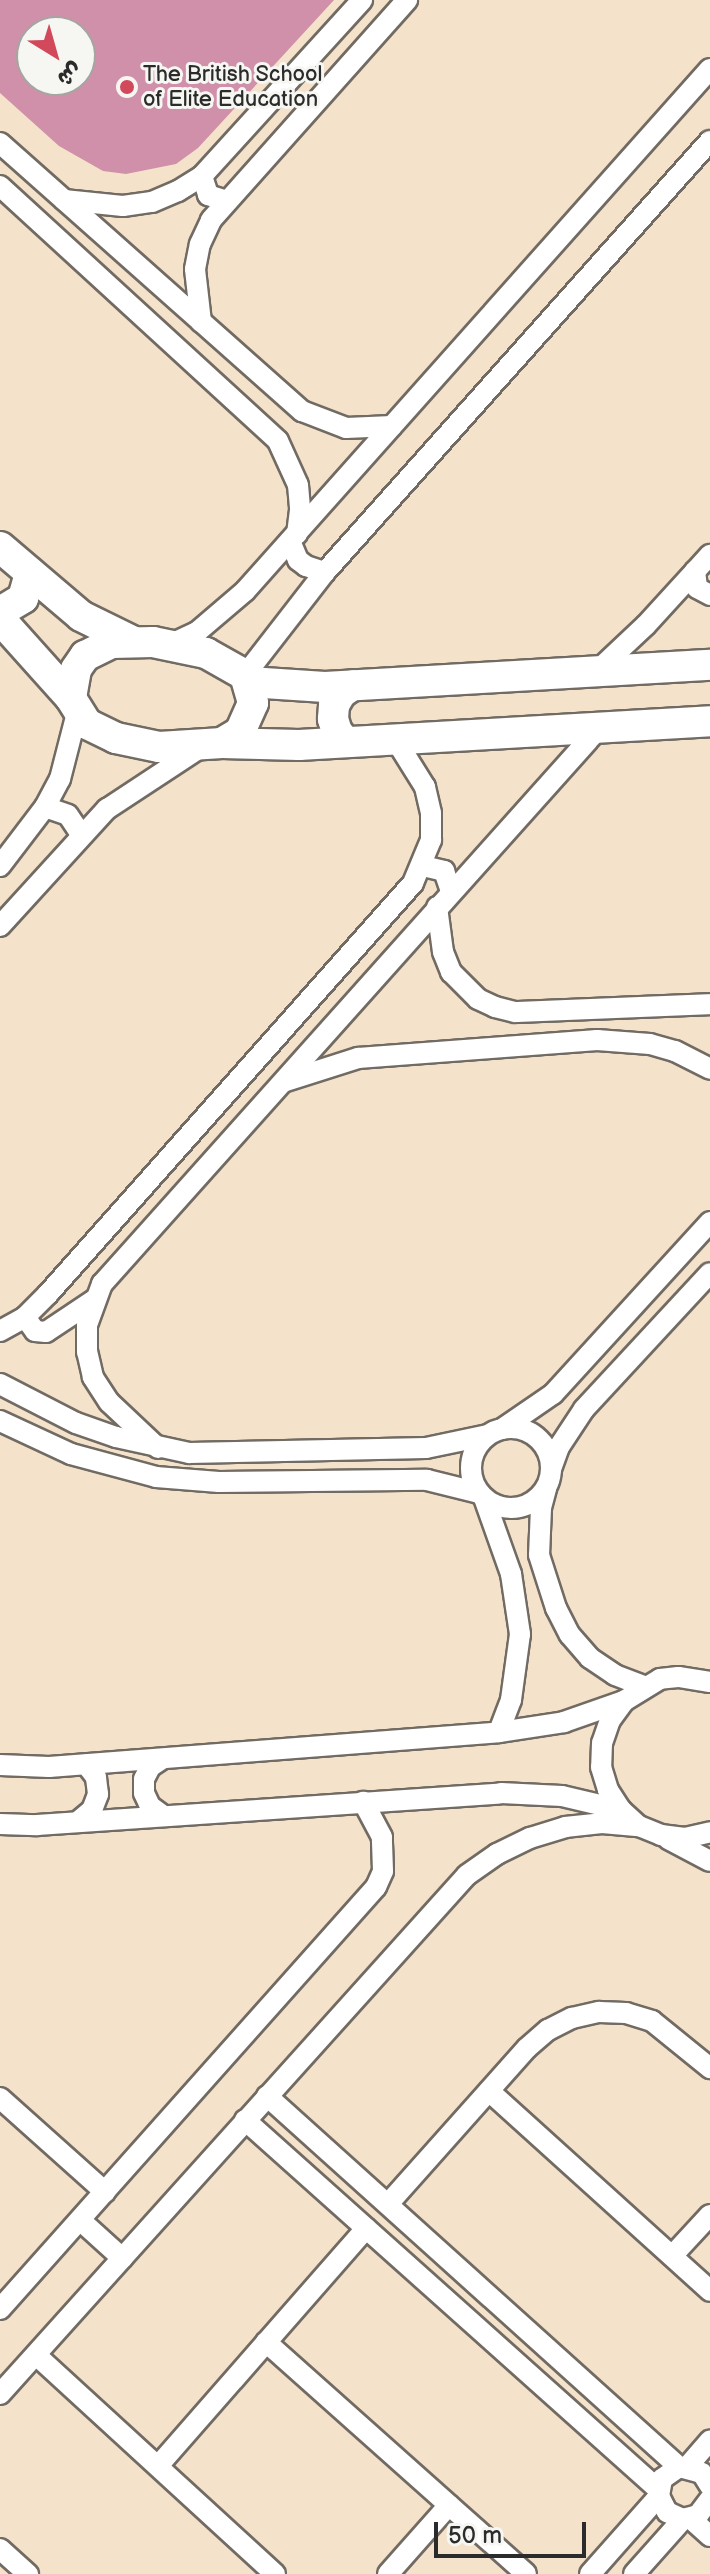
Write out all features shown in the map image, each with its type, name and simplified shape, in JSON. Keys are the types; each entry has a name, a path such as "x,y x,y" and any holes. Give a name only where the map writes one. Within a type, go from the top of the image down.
{"street":[{"path":"64,200 123,206 152,202 202,176 362,0"},
{"path":"201,322 195,269 200,244 211,220 407,0"},
{"path":"171,644 197,632 222,613 710,69"},
{"path":"247,679 325,572 710,141"},
{"path":"0,143 302,411 323,422 346,428 392,426"},
{"path":"202,176 208,195 226,201"},
{"path":"0,186 278,441 290,462 299,497 293,537 306,566 325,572"},
{"path":"257,420 270,419 279,411 281,393"},
{"path":"0,547 81,616 134,642"},
{"path":"597,671 710,555"},
{"path":"695,571 697,588 710,595"},
{"path":"0,612 23,598 30,573"},
{"path":"0,619 87,724 116,738 159,747 346,742 710,721"},
{"path":"0,866 45,807 60,779 74,705 76,669 85,656 97,647 134,642 171,644 222,659 247,679 353,685 710,665"},
{"path":"0,926 81,834 137,786 247,723 253,703 247,679"},
{"path":"346,742 337,732 333,719 334,705 341,693 353,685"},
{"path":"158,1448 109,1402 93,1377 87,1338 94,1300 112,1270 600,727"},
{"path":"0,1331 25,1317 400,901 423,866 431,840 431,813 425,787 395,739"},
{"path":"45,807 68,815 81,834"},
{"path":"423,866 444,871 451,891"},
{"path":"437,907 443,952 451,972 478,999 495,1007 515,1012 710,1004"},
{"path":"279,1084 358,1058 597,1040 650,1044 675,1051 710,1069"},
{"path":"499,1732 513,1689 520,1634 511,1574 470,1468 472,1455 495,1432 553,1394 710,1222"},
{"path":"644,1686 615,1675 590,1658 570,1635 556,1608 539,1555 541,1508 559,1447 584,1409 710,1273"},
{"path":"25,1317 30,1327 46,1332 94,1300"},
{"path":"0,1384 76,1423 158,1448 220,1455 404,1450 447,1446 495,1432 530,1433 542,1442 550,1477 541,1495 519,1508 506,1508 481,1496 427,1480 219,1482 156,1477 71,1454 0,1421"},
{"path":"710,1665 644,1686 624,1701 610,1720 602,1755 608,1790 621,1810 639,1826 710,1861"},
{"path":"678,1677 710,1682"},
{"path":"0,1765 49,1767 499,1732 564,1722 624,1701"},
{"path":"161,1814 150,1806 144,1793 144,1779 150,1767 162,1759"},
{"path":"80,1820 92,1810 98,1794 96,1777 86,1764"},
{"path":"0,1824 532,1793 621,1810"},
{"path":"0,2309 376,1887 383,1871 382,1837 363,1802"},
{"path":"0,2394 467,1875 497,1854 530,1838 578,1826 639,1826"},
{"path":"661,1835 685,1838 710,1832"},
{"path":"388,2204 548,2030 572,2018 599,2012 626,2013 652,2021 710,2068"},
{"path":"489,2091 710,2291"},
{"path":"267,2096 683,2467 702,2473 710,2486"},
{"path":"0,2098 105,2192"},
{"path":"245,2120 659,2493 667,2512 687,2519 710,2536"},
{"path":"672,2256 710,2215"},
{"path":"80,2220 122,2258"},
{"path":"158,2466 366,2228"},
{"path":"266,2342 526,2574"},
{"path":"36,2355 275,2574"},
{"path":"590,2574 659,2493 662,2479 683,2467 710,2441"},
{"path":"634,2574 687,2519 704,2511 710,2499"},
{"path":"388,2574 449,2505"},
{"path":"0,2549 28,2574"}],"building":[{"name":"The British School of Elite Education","path":"0,0 334,0 198,148 176,164 126,174 103,171 59,146 0,93"}],"place":[{"name":"The British School of Elite Education","path":"127,87"}]}
